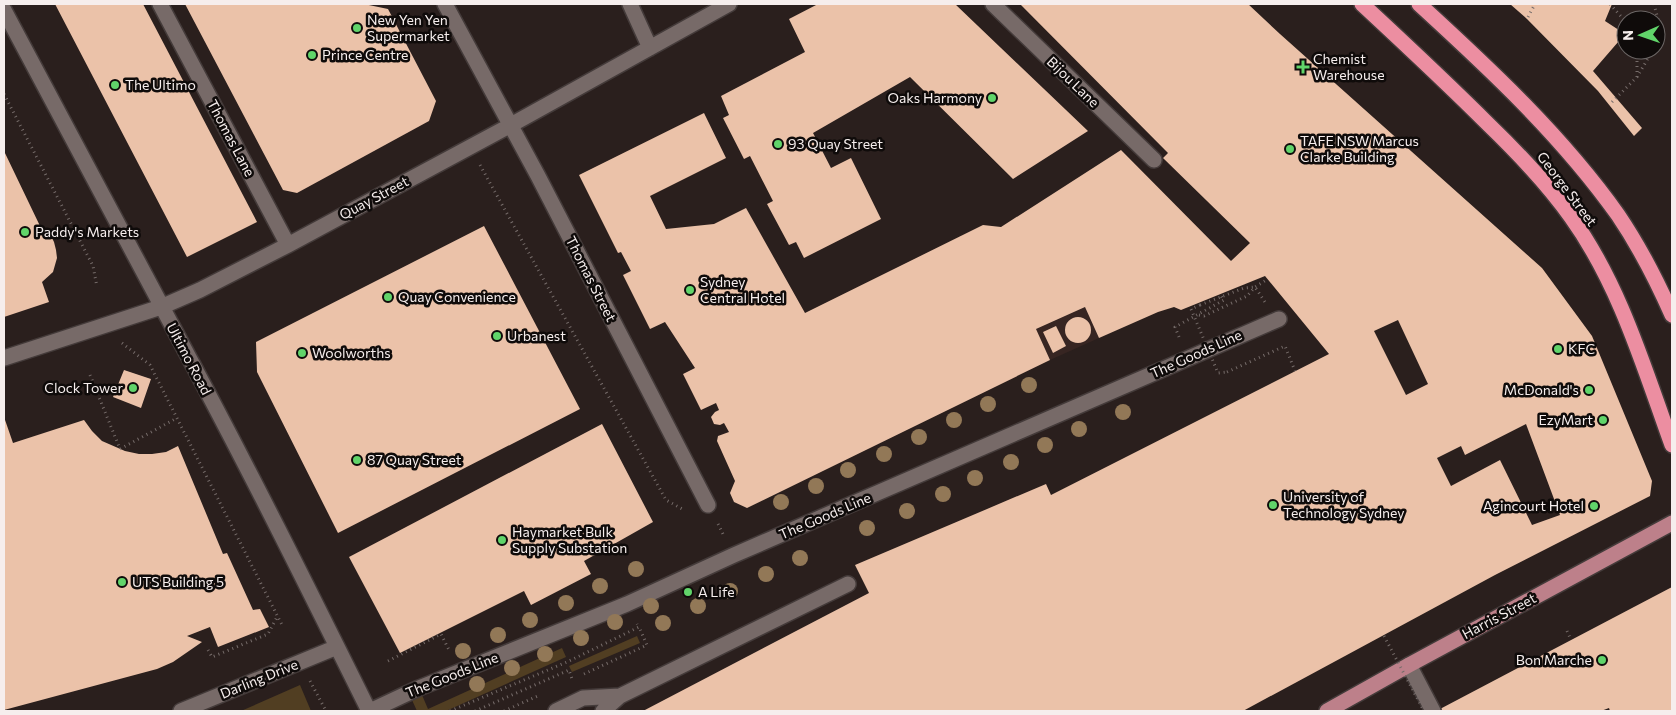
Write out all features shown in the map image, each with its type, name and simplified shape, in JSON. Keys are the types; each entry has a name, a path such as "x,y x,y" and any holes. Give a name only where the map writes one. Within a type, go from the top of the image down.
{"highway":[{"name":"George Street","path":"1362,4 1460,96 1528,164 1571,218 1602,268 1629,327 1672,445"},
{"name":"George Street","path":"1419,4 1540,120 1577,162 1628,231 1651,271 1672,315"}],"main road":[{"name":"Harris Street","path":"1327,711 1672,522"}],"street":[{"name":"Thomas Lane","path":"160,4 288,245"},
{"name":"Thomas Street","path":"445,4 511,125 708,505"},
{"path":"630,4 650,48"},
{"name":"Quay Street","path":"4,358 161,307 200,290 511,125 729,4"},
{"name":"Bijou Lane","path":"993,4 1154,160"},
{"name":"Ultimo Road","path":"4,10 186,352 370,711"},
{"name":"The Goods Line","path":"370,711 419,688 627,604 734,555 1278,318"},
{"path":"604,711 620,696 848,584"},
{"name":"Darling Drive","path":"181,711 337,647"},
{"path":"1409,665 1433,711"},
{"path":"556,711 583,698 620,696"}],"path":[{"path":"1528,17 1535,4"},
{"path":"1637,60 1637,77"},
{"path":"1612,102 1637,77 1647,60"},
{"path":"4,94 93,266 97,287"},
{"path":"482,169 666,500 687,511"},
{"path":"1198,315 1204,316 1248,296 1255,287 1268,279"},
{"path":"1255,287 1260,295"},
{"path":"1255,287 1244,288 1191,309 1218,373 1228,372 1285,346 1295,370"},
{"path":"1188,358 1175,327 1224,300 1222,296"},
{"path":"122,342 150,365 282,625"},
{"path":"90,375 120,449 177,418"},
{"path":"708,505 734,555"},
{"path":"582,675 647,645 627,604"},
{"path":"208,650 212,657 268,634 278,616"},
{"path":"450,711 567,662 639,627"},
{"path":"1567,631 1571,640"},
{"path":"388,662 439,635"},
{"path":"1384,636 1424,711"},
{"path":"476,711 568,670 572,680 564,684"},
{"path":"308,679 326,711"},
{"path":"504,711 547,691"}],"shaded area":[{"path":"1085,307 1099,338 1050,360 1036,329"},
{"path":"637,636 640,643 572,672 569,666"},
{"path":"562,648 566,657 446,711 417,711 412,700 422,695 428,709"},
{"path":"300,685 311,711 241,711"}],"building":[{"path":"55,4 143,4 257,222 187,257"},
{"name":"Prince Centre","path":"185,4 364,4 388,9 436,101 429,121 297,193 283,190"},
{"name":"Oaks Harmony","path":"818,4 955,4 1088,131 1013,179 910,77 813,133 831,168 851,158 881,219 804,258 796,242 789,245 767,204 773,201 750,156 744,159 723,118 729,115 721,96 805,52 789,19"},
{"path":"1020,4 1248,4 1542,268 1592,336 1652,481 1650,496 1495,575 1243,711 643,711 869,593 855,565 1046,484 1051,495 1329,354 1265,276 1181,310 1174,307 1158,312 1099,338 1085,307 1036,329 1050,360 747,508 734,502 730,493 735,481 717,441 718,436 729,432 724,423 720,425 714,424 711,417 719,410 716,403 701,410 683,374 695,368 665,322 650,329 623,275 631,271 621,252 618,253 579,175 704,113 726,158 650,196 666,229 714,224 746,208 805,313 983,225 1001,227 1121,150 1231,261 1250,243 1163,158 1168,153","holes":["1398,320 1428,384 1406,395 1374,331","1526,424 1560,515 1532,525 1500,460 1451,486 1437,458 1461,446 1465,455"]},
{"path":"1510,4 1612,4 1605,21 1616,28 1616,44 1593,71 1642,128 1634,136 1598,91"},
{"name":"Paddy's Markets","path":"4,151 40,226 50,234 54,242 57,258 53,272 42,282 49,302 4,317"},
{"path":"484,226 580,409 338,533 257,372 256,342"},
{"path":"1078,317 1087,321 1091,330 1087,339 1078,343 1069,339 1065,330 1069,321"},
{"path":"1056,326 1066,346 1053,353 1043,332"},
{"name":"Clock Tower","path":"124,370 151,379 141,408 113,397"},
{"name":"UTS Building 5","path":"4,417 13,443 84,420 102,441 125,451 152,454 166,452 178,446 223,554 227,553 253,610 260,609 269,627 218,647 210,627 187,636 202,642 173,662 157,669 4,710"},
{"name":"Haymarket Bulk Supply Substation","path":"602,424 653,522 584,561 591,574 531,605 524,591 400,653 349,557"},
{"name":"Bon Marche","path":"1672,587 1672,711 1610,711 1609,708 1601,711 1441,711 1440,709"}],"place":[{"name":"New Yen Yen Supermarket","path":"357,28"},
{"name":"Prince Centre","path":"312,55"},
{"name":"Chemist Warehouse","path":"1303,67"},
{"name":"The Ultimo","path":"115,85"},
{"name":"Oaks Harmony","path":"992,98"},
{"name":"93 Quay Street","path":"778,144"},
{"name":"TAFE NSW Marcus Clarke Building","path":"1290,149"},
{"name":"Paddy's Markets","path":"25,232"},
{"name":"Sydney Central Hotel","path":"690,290"},
{"name":"Quay Convenience","path":"388,297"},
{"name":"Urbanest","path":"497,336"},
{"name":"KFC","path":"1558,349"},
{"name":"Woolworths","path":"302,353"},
{"name":"Clock Tower","path":"133,388"},
{"name":"McDonald's","path":"1589,390"},
{"name":"EzyMart","path":"1603,420"},
{"name":"87 Quay Street","path":"357,460"},
{"name":"University of Technology Sydney","path":"1273,505"},
{"name":"Agincourt Hotel","path":"1594,506"},
{"name":"Haymarket Bulk Supply Substation","path":"502,540"},
{"name":"UTS Building 5","path":"122,582"},
{"name":"A Life","path":"688,592"},
{"name":"Bon Marche","path":"1602,660"}]}
